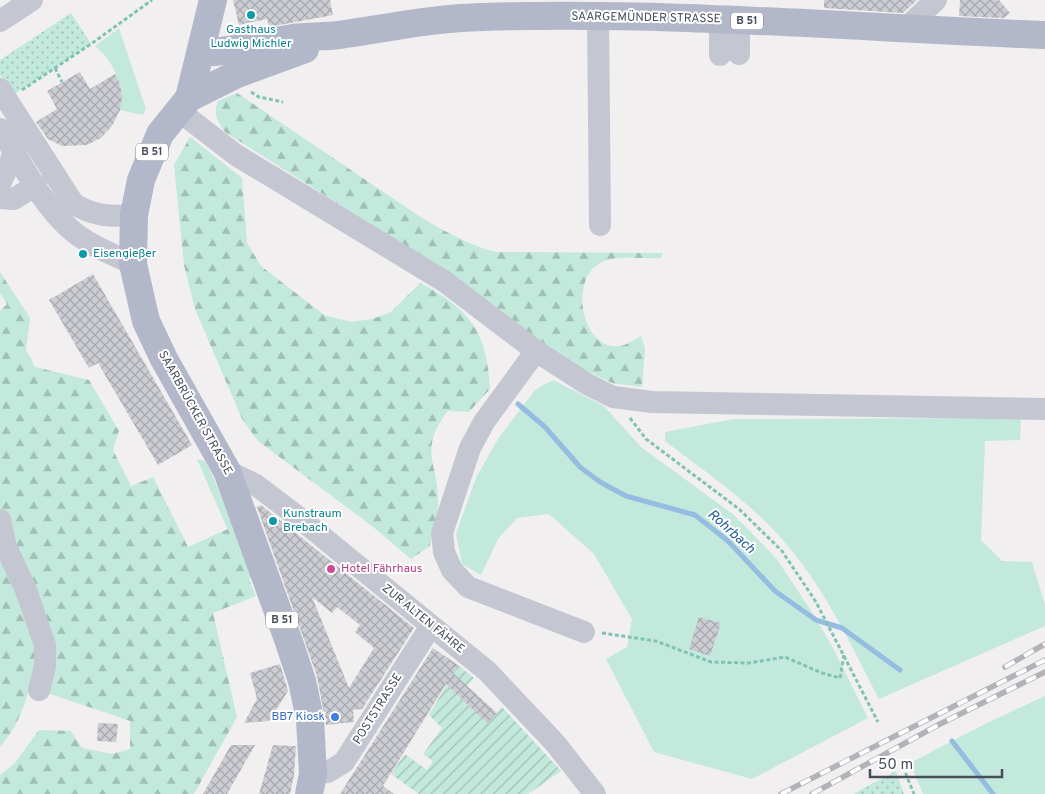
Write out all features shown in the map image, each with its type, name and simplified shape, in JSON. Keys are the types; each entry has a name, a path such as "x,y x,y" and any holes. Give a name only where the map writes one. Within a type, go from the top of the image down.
{"main road":[{"path":"211,6 224,32 245,48"},
{"name":"SAARBRÜCKER STRASSE","path":"211,6 200,53 184,104 160,134 149,157 134,215 133,264 146,321 164,359 227,471 302,681 311,729 311,784"},
{"name":"SAARGEMÜNDER STRASSE","path":"245,48 296,38 338,35 449,18 598,16 729,20 904,30 1045,35"},
{"name":"SAARGEMÜNDER STRASSE","path":"242,82 338,35"},
{"name":"B 51","path":"200,53 245,48"},
{"path":"200,53 218,70 242,82"},
{"name":"SAARBRÜCKER STRASSE","path":"184,104 242,82"}],"street":[{"path":"0,21 32,0"},
{"path":"904,30 936,0"},
{"path":"598,16 600,225"},
{"path":"729,20 729,54"},
{"path":"3,94 73,203 86,211 108,216 134,215"},
{"path":"184,104 236,154 444,281 536,352 587,384 613,397 652,402 1045,409"},
{"path":"0,129 53,210 70,229 96,246 133,264"},
{"path":"0,184 14,151"},
{"path":"0,198 14,199 36,185"},
{"path":"536,352 484,422 470,448 442,532 444,552 452,570 468,587 584,632"},
{"name":"ZUR ALTEN FÄHRE","path":"227,471 250,482 285,507 487,671 513,696 555,743 595,794"},
{"path":"0,520 6,547 26,590 45,645 45,666 39,690"},
{"name":"POSTSTRASSE","path":"311,784 344,762 430,626"}],"path":[{"path":"3,94 55,68 152,0"},
{"path":"55,68 62,82"},
{"path":"242,82 258,97 283,102"},
{"path":"613,397 646,440 739,509 782,551 816,602 839,643 878,722"},
{"path":"584,632 623,635 656,641 711,662 749,663 785,657 822,673 840,678 844,655"},
{"path":"903,767 914,794"}],"green space":[{"path":"71,13 91,44 13,95 0,75 0,60"},
{"path":"119,28 146,109 143,115 120,110 119,83 116,75 102,52 95,46"},
{"path":"237,93 422,218 477,246 497,252 663,253 661,258 607,260 594,267 586,279 583,294 583,310 587,325 595,337 606,345 620,346 641,336 645,348 642,387 612,383 580,368 340,205 225,132 217,117 218,101"},
{"path":"190,137 242,178 247,243 261,266 324,315 351,322 372,319 391,312 420,283 452,302 473,324 480,337 485,352 490,389 469,412 448,411 439,425 431,447 438,504 436,519 430,546 411,559 372,526 258,441 242,419 195,309 184,265 174,165"},
{"path":"0,272 30,318 26,350 35,367 89,380 119,431 113,450 131,486 153,477 188,547 228,529 256,596 213,613 237,717 194,794 0,794 0,775 14,764 39,730 71,731 82,748 112,754 130,749 130,721 30,687 18,719 0,747 0,311 7,304 0,293"},
{"path":"553,380 604,406 641,447 734,515 776,558 832,646 868,718 752,779 654,752 606,659 627,647 632,619 594,554 549,514 517,518 498,539 481,575 462,564 456,534 476,478 498,439 535,390"},
{"path":"1021,418 1020,440 985,441 981,540 1002,561 1032,562 1045,605 1045,626 879,699 826,600 801,562 787,545 745,503 665,441 665,432 734,419"},
{"path":"197,459 205,461 212,474 253,577 249,579"},
{"path":"458,665 474,678 458,695 487,723 502,707 561,771 528,794 419,794 391,774 405,754 427,770 433,761 423,754 442,728 429,715"},
{"path":"1045,696 1045,794 923,794 910,763 985,724"},
{"path":"896,771 904,794 853,794"}],"building":[{"path":"233,0 330,0 333,15 269,27 267,19 239,25"},
{"path":"824,0 917,0 903,13 824,8"},
{"path":"960,0 999,0 1010,13 1004,18 959,16"},
{"path":"80,72 90,89 115,74 120,84 122,98 120,110 112,126 101,138 87,145 62,146 48,139 36,122 57,109 47,91"},
{"path":"93,274 192,445 158,465 98,363 89,368 49,300"},
{"path":"261,505 414,628 362,709 353,710 354,722 326,725 317,676 257,507","holes":["312,597 332,613 337,607 360,625 355,632 374,648 349,688"]},
{"path":"699,617 721,623 710,656 689,649"},
{"path":"433,648 458,665 453,673 497,713 487,723 446,684 383,786 394,794 340,794"},
{"path":"280,664 288,691 269,721 244,723 257,699 250,673"},
{"path":"98,723 118,724 116,742 97,741"},
{"path":"231,745 255,745 227,794 203,794"},
{"path":"273,745 296,746 294,775 290,794 259,794"}],"waterway":[{"name":"Rohrbach","path":"518,404 545,427 580,467 600,482 626,496 695,515 728,541 775,591 816,620 842,628 900,670"},
{"name":"Rohrbach","path":"952,741 993,794"}],"railway":[{"path":"1005,667 1045,644"},
{"path":"781,794 1045,660"},
{"path":"812,794 940,724 1045,672"}],"place":[{"name":"Gasthaus Ludwig Michler","path":"251,15"},
{"name":"Eisengießer","path":"83,254"},
{"name":"Kunstraum Brebach","path":"273,521"},
{"name":"Hotel Fährhaus","path":"331,569"},
{"name":"BB7 Kiosk","path":"335,717"}]}
